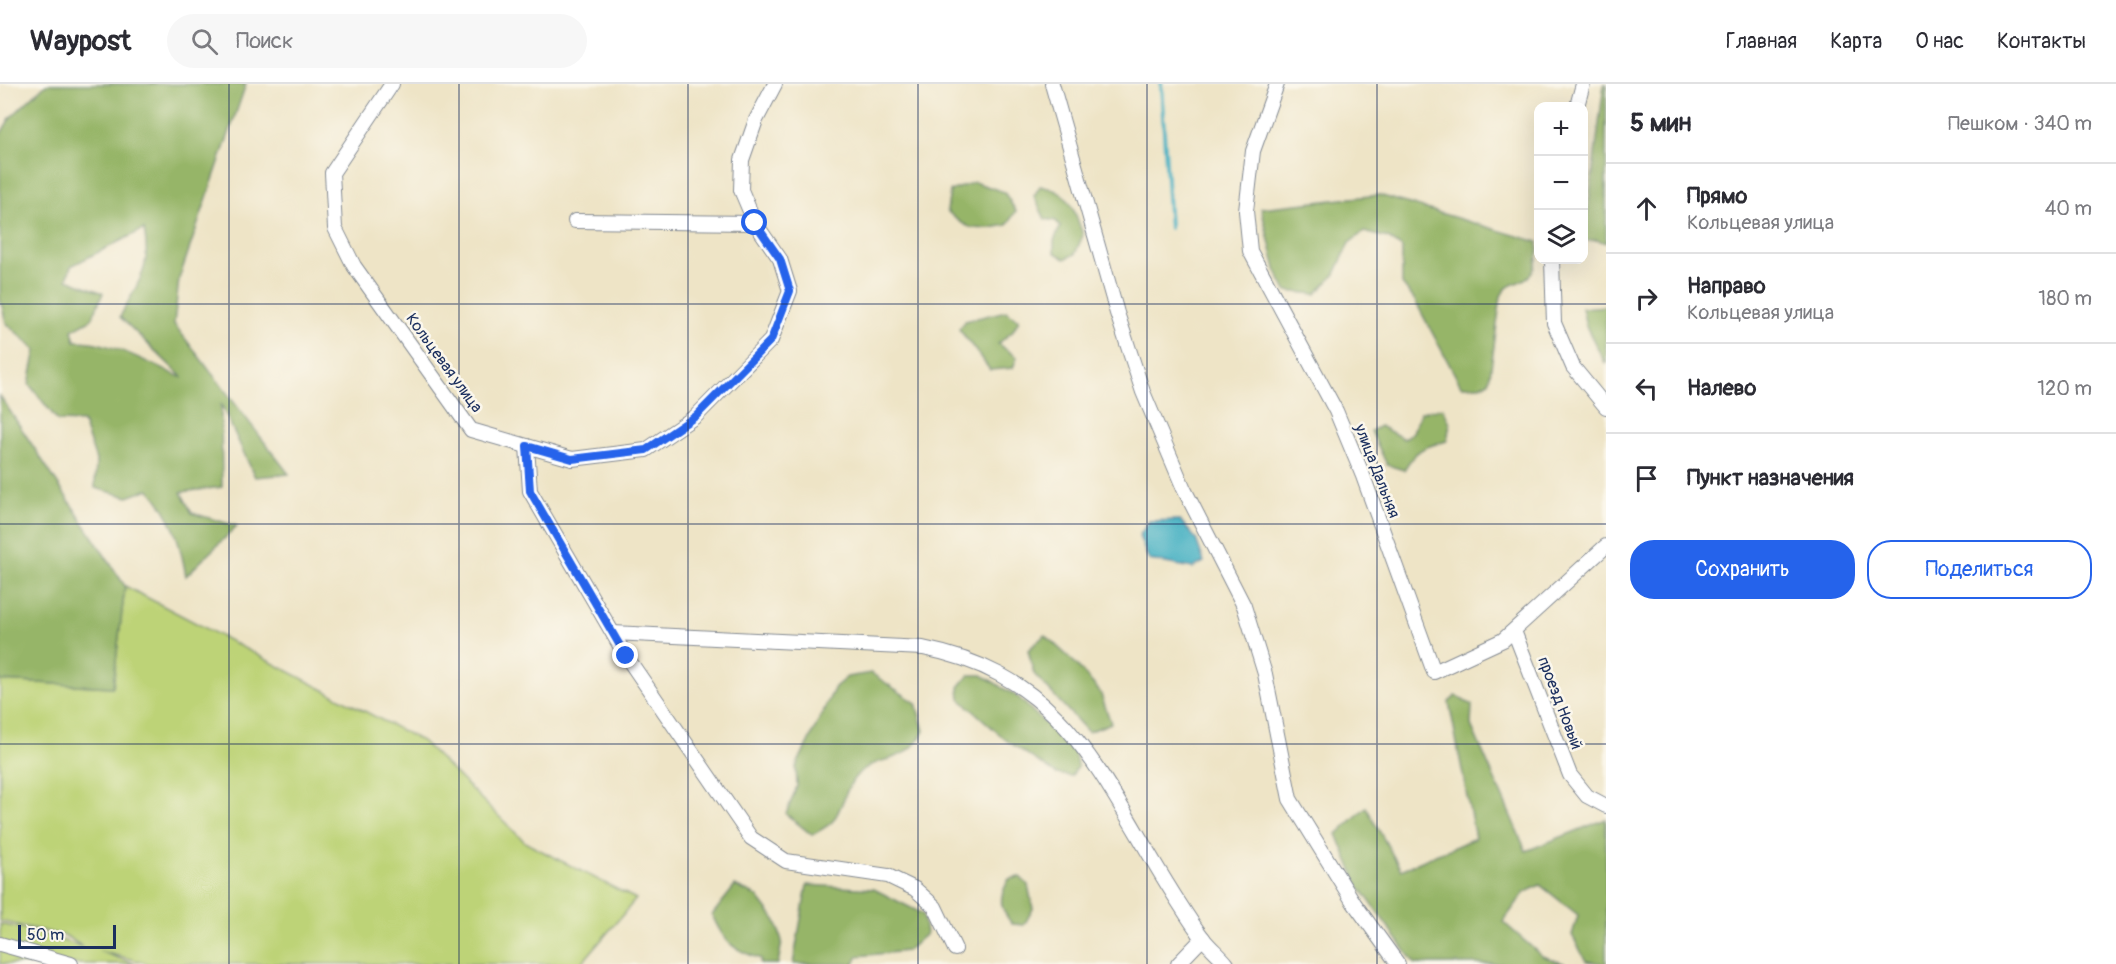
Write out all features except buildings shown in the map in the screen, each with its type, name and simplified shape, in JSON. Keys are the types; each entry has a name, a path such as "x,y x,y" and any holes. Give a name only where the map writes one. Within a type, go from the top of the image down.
{"street":[{"name":"Кольцевая улица","path":"392,84 332,173 335,228 354,266 471,430 572,459 646,450 696,416 771,340 790,291 780,259 755,223 741,190 742,160 756,120 775,84"},
{"path":"1052,84 1117,313 1143,392 1184,489 1244,606 1265,674 1290,799 1354,903 1398,964"},
{"name":"улица Дальняя","path":"1277,84 1253,151 1246,211 1251,251 1336,411 1363,476 1434,672 1503,640 1606,546"},
{"path":"1578,102 1583,84"},
{"path":"575,221 755,223"},
{"path":"1552,264 1554,323 1573,368 1606,407"},
{"path":"527,446 530,491 613,633 751,838 786,861 888,876 915,890 935,907 955,949"},
{"name":"проезд Новый","path":"1514,631 1570,775 1587,796 1606,806"},
{"path":"613,633 923,648 952,654 988,668 1019,684 1042,703 1083,749 1107,782 1173,894 1203,938 1227,964"},
{"path":"1178,964 1203,938"},
{"path":"0,944 71,964"}],"green space":[{"path":"46,84 246,84 179,279 174,324 289,474 255,477 221,404 222,487 181,492 192,513 237,526 186,576 181,551 170,520 149,489 128,497 95,488 96,460 83,422 58,421 29,384 36,350 6,323 0,298 0,135 10,118","holes":["144,229 145,266 142,275 120,317 183,378 117,349 75,341 72,330 92,319 103,293 67,279 71,266"]},
{"path":"1604,84 1606,84 1606,243 1597,240 1588,241 1588,210"},
{"path":"974,182 1004,192 1016,211 1007,225 974,228 961,223 947,211 950,191"},
{"path":"1040,186 1050,188 1065,197 1074,209 1080,226 1083,235 1075,254 1065,259 1054,252 1054,241 1060,227 1056,221 1045,219 1034,196"},
{"path":"1379,195 1534,241 1534,269 1524,280 1506,289 1501,296 1489,382 1479,386 1461,386 1414,299 1402,284 1402,248 1388,238 1364,232 1349,243 1335,274 1316,294 1286,291 1277,273 1261,208"},
{"path":"1606,306 1606,365 1586,326 1582,308"},
{"path":"1006,311 1019,320 1012,332 998,344 1017,357 1013,368 990,370 959,329 965,321"},
{"path":"0,396 125,586 113,687 0,681"},
{"path":"1443,408 1450,424 1447,441 1421,450 1412,457 1404,470 1387,465 1371,431 1380,426 1404,439 1413,432 1421,412"},
{"path":"125,586 422,741 526,843 636,899 581,964 150,964 99,951 135,964 0,964 0,924 30,930 83,947 66,936 0,921 0,681 113,687"},
{"path":"1045,635 1075,663 1100,692 1111,723 1088,732 1034,674 1028,650"},
{"path":"871,673 916,703 924,731 910,749 867,767 859,773 854,778 832,822 812,835 786,814 797,786 796,767 835,687 847,677"},
{"path":"969,675 982,675 1018,697 1074,752 1078,767 1071,776 1056,774 1006,740 960,699 959,687"},
{"path":"1456,696 1472,705 1471,725 1526,851 1606,819 1606,964 1586,961 1572,935 1578,915 1540,885 1524,893 1503,922 1542,956 1566,964 1415,964 1358,885 1337,834 1366,807 1401,870 1475,838 1449,702"},
{"path":"1020,877 1028,885 1033,909 1024,925 1012,924 1002,907 1003,892 1009,879"},
{"path":"807,885 874,889 923,914 926,934 907,951 858,956 854,964 793,964"},
{"path":"735,886 757,896 776,921 782,941 778,964 760,964 761,959 736,948 721,933 712,915"}],"water":[{"path":"1180,520 1196,539 1204,562 1193,568 1149,560 1139,536 1149,521"}],"waterway":[{"path":"1161,84 1170,228"}],"route":[{"path":"626,656 530,491 527,446 572,459 646,450 696,416 771,340 790,291 780,259 755,223"}]}
